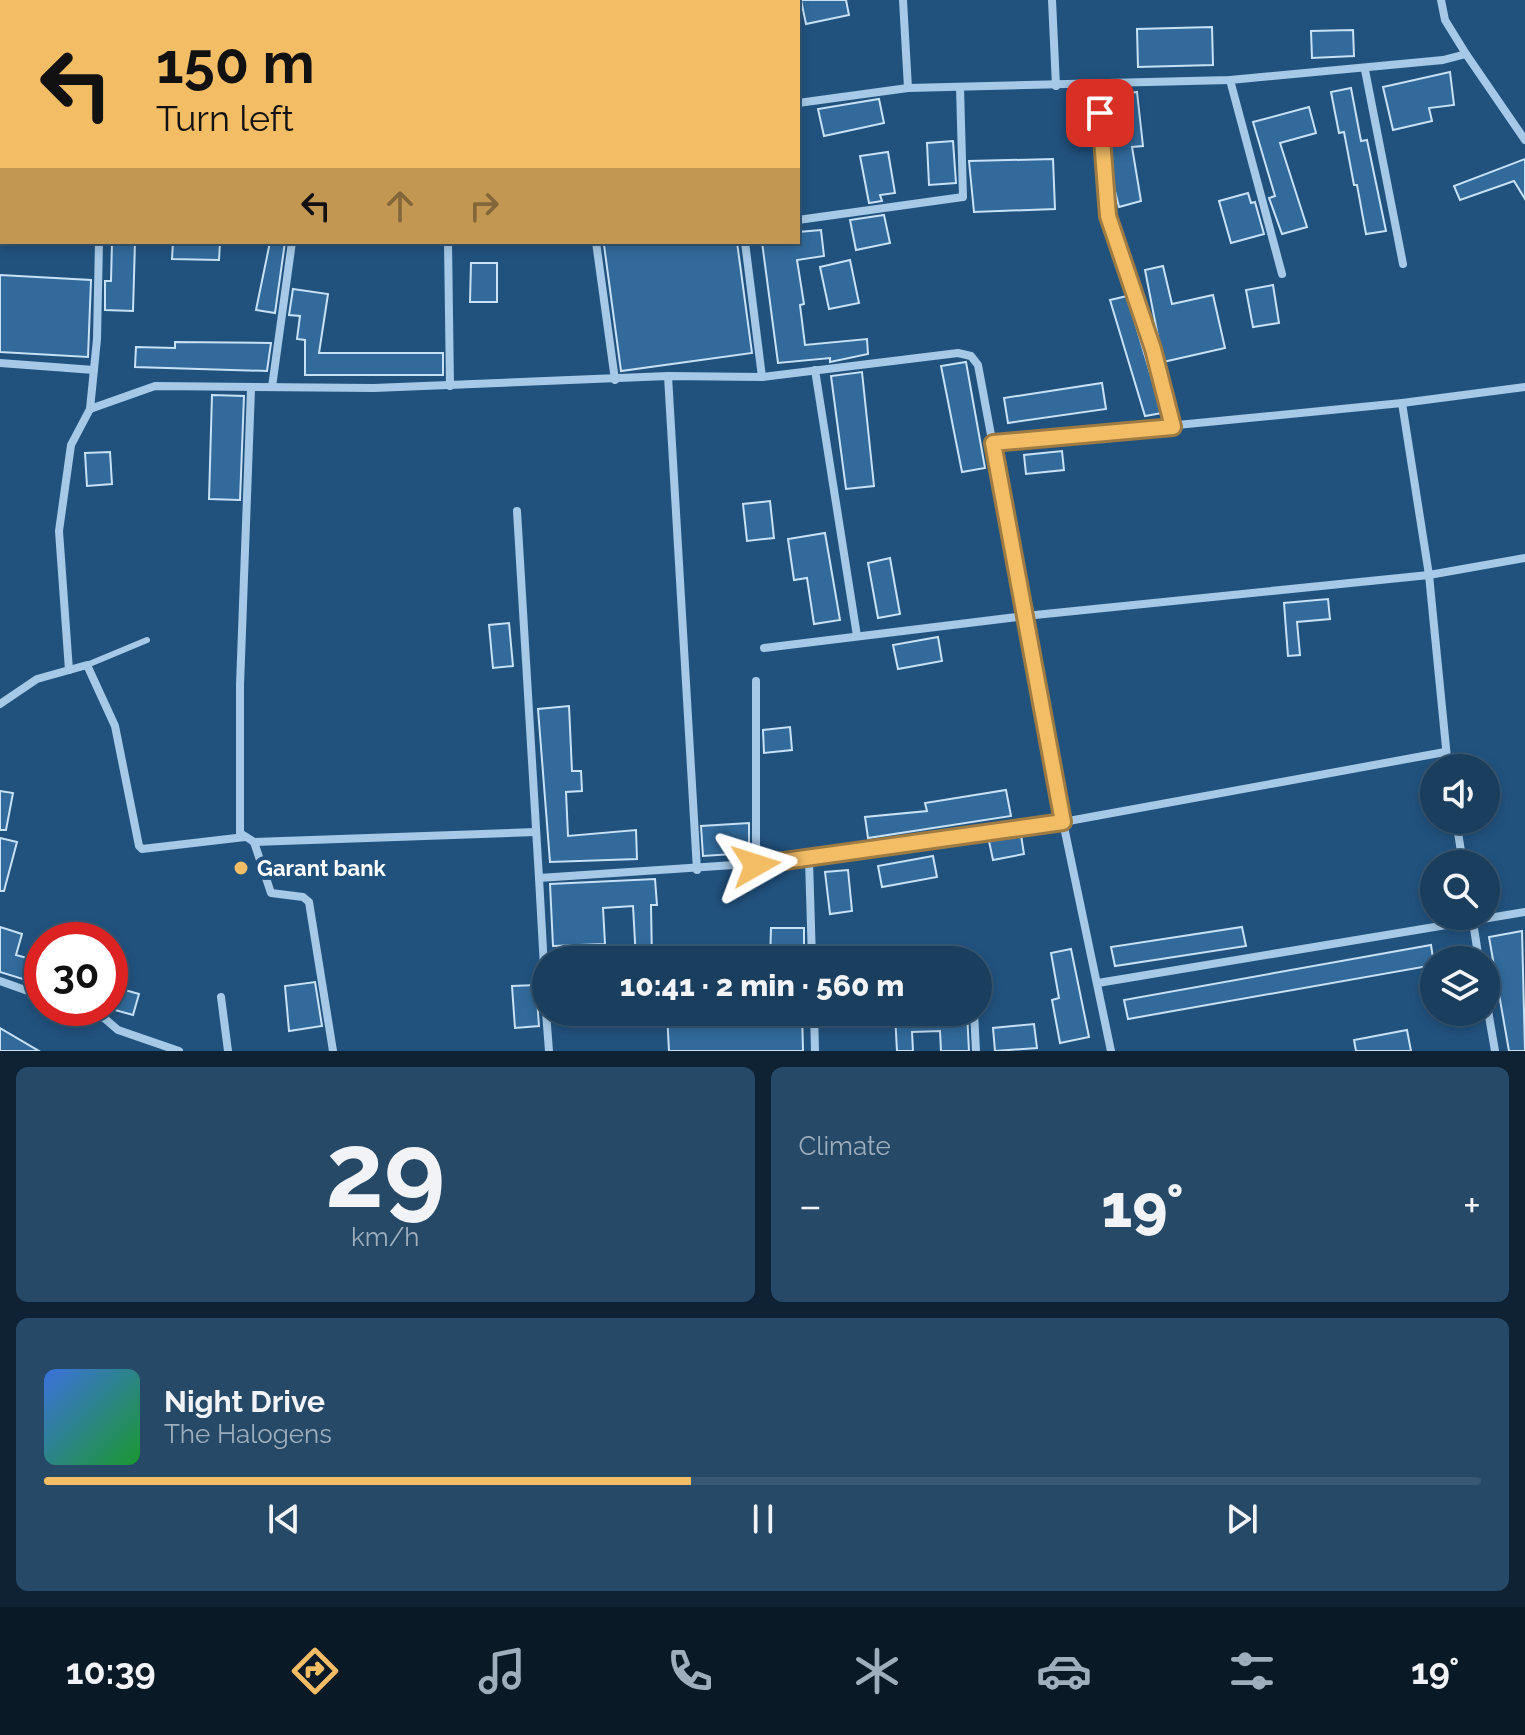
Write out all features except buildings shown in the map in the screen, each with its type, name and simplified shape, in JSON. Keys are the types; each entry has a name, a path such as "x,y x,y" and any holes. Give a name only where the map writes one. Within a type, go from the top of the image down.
{"street":[{"path":"903,0 908,88"},
{"path":"1052,0 1056,86"},
{"path":"1441,0 1445,20 1525,140"},
{"path":"800,103 908,88 1098,86 1230,80 1365,70 1466,54"},
{"path":"1365,70 1403,264"},
{"path":"1230,80 1282,274"},
{"path":"1098,86 1108,216 1149,334 1173,427"},
{"path":"800,220 963,197 960,87"},
{"path":"69,670 59,531 71,445 90,409 99,244"},
{"path":"272,387 292,244"},
{"path":"448,244 450,386"},
{"path":"596,244 615,380"},
{"path":"745,244 762,377"},
{"path":"90,409 155,386 251,389 450,386 668,376 762,377 958,353 971,356 978,365 1063,822 1111,1051"},
{"path":"0,363 94,370"},
{"path":"815,370 857,636"},
{"path":"668,376 697,870"},
{"path":"993,443 1402,403 1525,387"},
{"path":"251,389 240,685 240,833 250,840 271,893 303,897 309,902 333,1051"},
{"path":"539,878 697,870 809,860 1063,822 1445,752 1429,575 1402,403"},
{"path":"517,511 543,946"},
{"path":"764,648 1025,616 1429,575 1525,558"},
{"path":"0,704 37,679 87,665 115,726 142,849 250,840 536,832"},
{"path":"756,681 756,865"},
{"path":"809,860 812,946"},
{"path":"1500,915 1525,912"},
{"path":"1098,983 1420,928"},
{"path":"0,981 24,990"},
{"path":"221,997 228,1051"},
{"path":"113,1026 179,1051"},
{"path":"547,1026 549,1051"},
{"path":"814,1026 815,1051"},
{"path":"975,1026 976,1051"},
{"path":"1491,1026 1495,1051"}],"lane":[{"path":"87,665 147,640"}],"place":[{"name":"Garant bank","path":"241,868"}],"route":[{"path":"756,865 809,860 1063,822 993,443 1173,427 1153,349 1121,246 1108,216 1100,113"}]}
